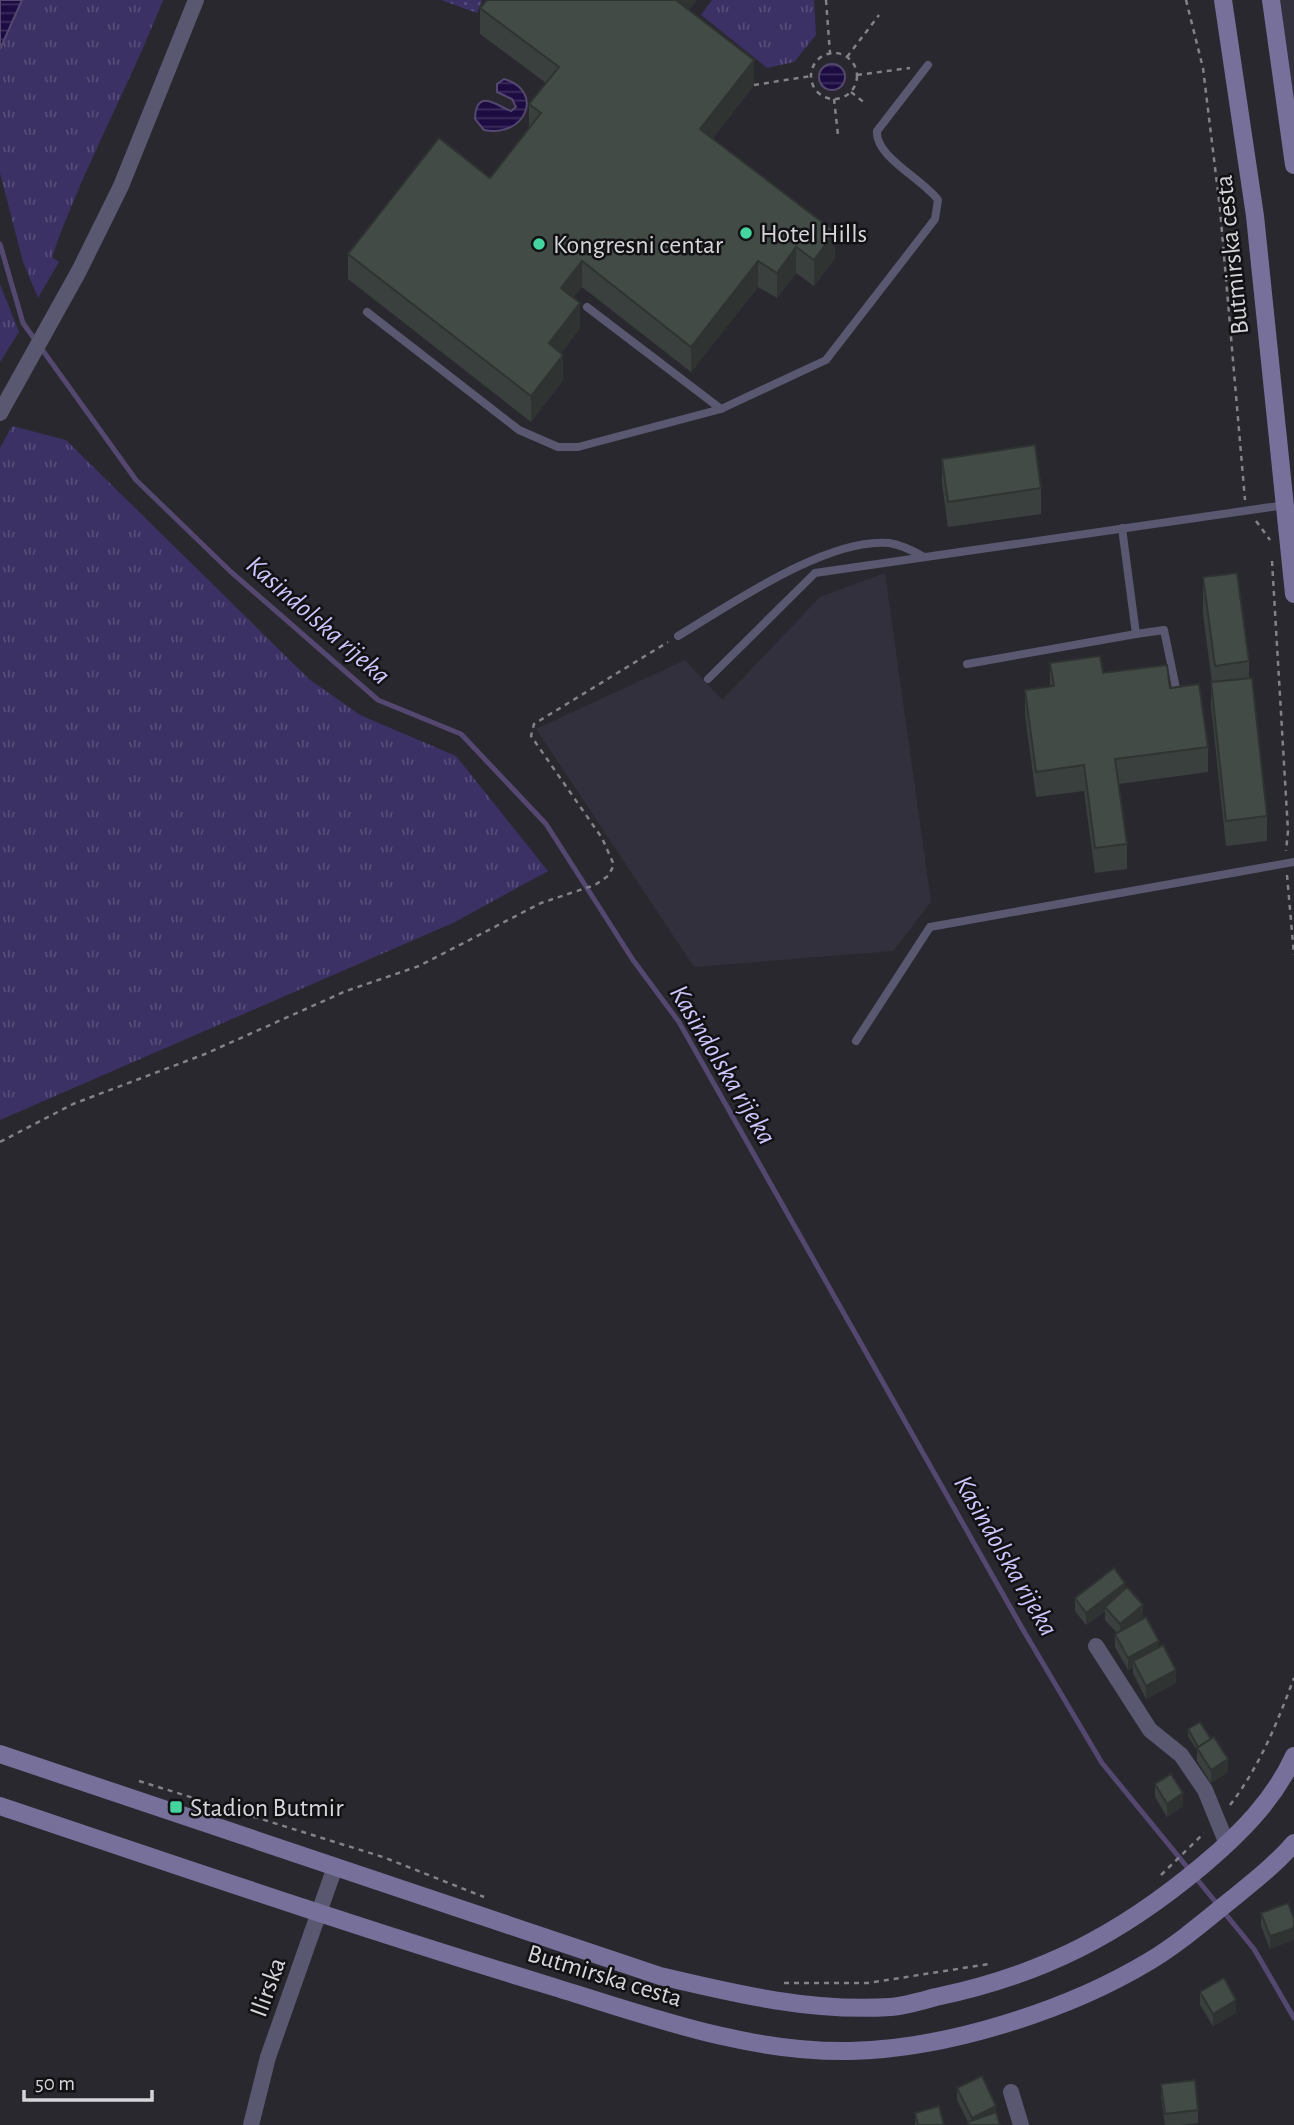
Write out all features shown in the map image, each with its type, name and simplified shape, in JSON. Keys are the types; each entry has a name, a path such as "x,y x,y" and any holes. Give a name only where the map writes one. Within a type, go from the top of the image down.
{"main road":[{"name":"Butmirska cesta","path":"1223,0 1255,216 1289,504 1294,594"},
{"path":"1271,0 1294,165"},
{"name":"Butmirska cesta","path":"0,1754 660,1976 750,1997 831,2008 893,2007 1007,1979 1090,1944 1134,1919 1222,1849"},
{"path":"1222,1849 1273,1794 1294,1756"},
{"name":"Butmirska cesta","path":"0,1807 320,1913 690,2028 764,2044 849,2051 908,2046 967,2034 1068,2001 1149,1961 1246,1888 1294,1843"}],"street":[{"path":"0,413 79,271 146,129 196,0"},
{"path":"1096,1646 1150,1730 1187,1764 1205,1790 1219,1819 1222,1849"},
{"name":"Ilirska","path":"251,2125 268,2057 335,1867"},
{"path":"1011,2092 1021,2125"}],"lane":[{"path":"367,312 519,430 558,447 578,447 721,409 826,360 935,219 938,200 931,190 881,150 876,140 877,131 928,65"},
{"path":"587,307 721,409"},
{"path":"708,679 815,573 1289,504"},
{"path":"1122,528 1136,634"},
{"path":"678,636 799,565 836,551 886,543 905,547 924,557"},
{"path":"967,664 1164,630 1177,693"},
{"path":"856,1041 930,927 1290,862"}],"path":[{"path":"826,0 830,54"},
{"path":"1186,0 1203,68 1220,209 1246,509 1270,538 1294,955"},
{"path":"847,57 879,15"},
{"path":"830,54 847,57 857,75 851,92 834,99 816,90 811,76 816,62 830,54"},
{"path":"857,75 928,65"},
{"path":"754,85 811,76"},
{"path":"851,92 866,104"},
{"path":"834,99 838,135"},
{"path":"0,1142 73,1104 205,1054 346,990 419,966 541,903 577,893 608,876 614,865 602,838 531,736 530,730 534,723 678,636"},
{"path":"1159,1877 1219,1819 1250,1779 1276,1727 1294,1678"},
{"path":"131,1778 383,1857 493,1901"},
{"path":"775,1983 868,1983 991,1964"}],"shaded area":[{"path":"0,0 22,0 0,49"},
{"path":"1277,0 1294,0 1294,110"},
{"path":"832,64 842,67 845,77 842,87 832,90 822,87 819,77 822,67"},
{"path":"504,79 517,85 524,93 527,103 525,112 520,121 511,127 499,131 484,130 475,119 476,109 483,101 511,111 516,107 512,99 497,92 497,84"},
{"path":"885,573 931,902 893,951 694,967 536,729 685,660 722,700 820,597"}],"green space":[{"path":"22,0 163,0 64,224 52,257 59,262 38,298 23,262 0,173 0,49"},
{"path":"441,0 482,0 477,13"},
{"path":"712,0 814,0 816,35 794,62 767,68 701,15"},
{"path":"0,284 19,332 0,362"},
{"path":"12,426 66,440 309,679 360,715 456,756 548,871 455,922 0,1120 0,448"}],"building":[{"path":"487,0 678,0 754,60 700,129 835,232 814,260 796,247 777,273 758,261 691,347 582,261 561,288 580,303 549,343 563,355 531,396 348,254 439,138 490,178 541,113 529,104 559,67 480,8"},
{"path":"1035,445 1041,488 948,502 942,459"},
{"path":"1237,573 1249,661 1215,666 1203,577"},
{"path":"1100,656 1103,673 1167,665 1170,688 1199,684 1208,747 1115,759 1127,844 1095,848 1084,765 1036,772 1025,690 1054,686 1050,663"},
{"path":"1252,678 1267,816 1226,821 1211,682"},
{"path":"1114,1568 1125,1583 1086,1613 1075,1598"},
{"path":"1127,1587 1143,1605 1120,1624 1105,1607"},
{"path":"1146,1617 1159,1641 1128,1658 1115,1634"},
{"path":"1163,1645 1176,1670 1146,1686 1133,1661"},
{"path":"1200,1722 1211,1739 1198,1747 1188,1729"},
{"path":"1214,1737 1228,1759 1211,1770 1197,1748"},
{"path":"1171,1774 1183,1793 1167,1804 1155,1784"},
{"path":"1288,1903 1294,1919 1294,1928 1270,1936 1261,1913"},
{"path":"1224,1978 1236,2000 1213,2014 1200,1992"},
{"path":"982,2076 996,2106 972,2118 957,2088"},
{"path":"1195,2080 1198,2110 1165,2114 1161,2084"},
{"path":"939,2106 944,2125 918,2125 915,2113"},
{"path":"996,2112 1000,2125 969,2125 968,2122"}],"waterway":[{"name":"Kasindolska rijeka","path":"0,244 23,323 136,480 230,571 378,700 461,734 546,824 633,960 679,1022 1022,1628 1102,1763 1254,1949 1294,2018"}],"place":[{"name":"Hotel Hills","path":"746,233"},
{"name":"Kongresni centar","path":"539,244"},
{"name":"Stadion Butmir","path":"176,1807"}]}
